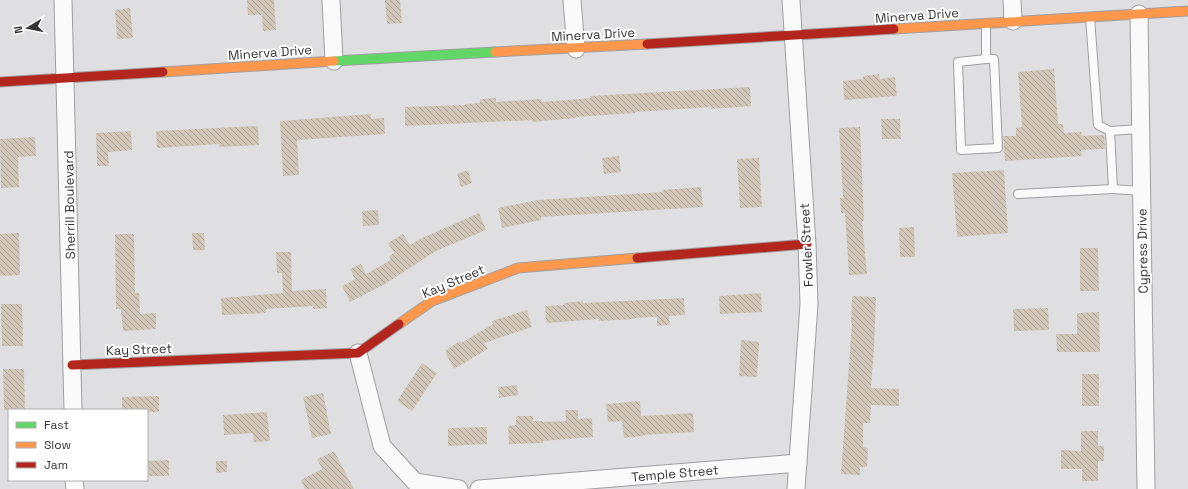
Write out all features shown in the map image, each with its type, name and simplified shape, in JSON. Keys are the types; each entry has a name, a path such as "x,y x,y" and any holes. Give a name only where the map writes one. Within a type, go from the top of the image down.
{"street":[{"name":"Sherrill Boulevard","path":"63,0 73,409"},
{"path":"331,0 334,61"},
{"path":"572,0 576,48"},
{"name":"Fowler Street","path":"791,0 807,244 809,304 796,489"},
{"path":"1012,0 1013,21"},
{"name":"Minerva Drive","path":"0,82 334,61 794,36 1090,16 1138,10 1188,11"},
{"name":"Cypress Drive","path":"1138,10 1146,489"},
{"name":"Kay Street","path":"72,365 358,353 432,301 518,268 807,244"},
{"path":"358,353 382,446 415,482 459,489"},
{"name":"Temple Street","path":"479,489 798,463"}],"lane":[{"path":"1090,16 1098,125 1110,131 1140,129"},
{"path":"986,23 986,59"},
{"path":"994,58 998,148 961,150 958,62 986,59 994,58"},
{"path":"1110,131 1113,189"},
{"path":"1018,194 1113,189 1141,191"}],"building":[{"path":"247,0 274,0 276,30 263,31 262,15 248,15"},
{"path":"385,0 400,0 402,23 387,24"},
{"path":"130,8 133,38 117,39 115,10"},
{"path":"1054,69 1058,124 1063,124 1064,133 1081,132 1082,136 1104,135 1105,149 1081,150 1082,156 1005,161 1003,136 1016,136 1016,128 1022,127 1018,72"},
{"path":"879,74 880,79 895,77 897,96 844,100 843,81 863,79 863,76"},
{"path":"750,87 751,106 635,112 532,122 532,120 405,126 405,107 465,105 480,103 480,99 496,98 496,102 542,99 541,102 591,98 590,96"},
{"path":"371,114 371,119 384,118 385,134 297,140 299,175 283,176 280,121"},
{"path":"881,119 900,119 901,139 882,139"},
{"path":"258,126 259,145 219,147 219,144 157,148 156,131"},
{"path":"860,127 864,221 862,221 867,274 849,275 845,213 841,213 840,198 843,198 839,128"},
{"path":"131,131 132,150 108,152 109,166 97,166 96,133"},
{"path":"35,137 36,156 18,157 19,187 1,188 0,139"},
{"path":"619,156 621,172 604,174 602,158"},
{"path":"759,158 762,207 740,208 737,159"},
{"path":"468,170 472,183 461,187 457,174"},
{"path":"1004,170 1008,233 957,237 952,173"},
{"path":"701,187 703,207 541,217 541,220 502,228 498,208 538,200 663,192 662,190"},
{"path":"378,210 379,225 363,226 362,211"},
{"path":"479,213 486,230 436,251 385,284 350,302 342,286 355,279 350,269 361,264 366,274 391,260 389,256 394,253 388,243 403,234 410,245 422,238"},
{"path":"914,227 915,257 900,257 899,228"},
{"path":"19,233 20,275 0,276 0,234"},
{"path":"192,233 204,233 205,250 193,250"},
{"path":"115,234 134,234 135,293 139,293 140,314 156,313 156,329 123,331 121,309 116,309"},
{"path":"1080,248 1098,248 1099,291 1080,291"},
{"path":"276,252 291,252 292,291 326,289 327,308 313,309 313,306 266,309 266,313 222,315 221,298 283,293 282,273 277,273"},
{"path":"761,293 762,312 720,314 719,296"},
{"path":"852,296 876,297 871,388 899,389 899,406 871,405 870,423 863,423 863,447 868,448 867,467 860,467 860,475 841,474 852,323"},
{"path":"684,298 685,315 669,316 670,325 657,326 657,317 546,323 545,306 564,305 564,303 583,301 583,303"},
{"path":"1,304 22,304 23,346 2,346"},
{"path":"1048,308 1049,330 1014,331 1013,309"},
{"path":"527,310 532,327 484,343 488,349 454,369 446,354 446,350 493,324 492,321"},
{"path":"1099,312 1100,352 1057,352 1056,334 1077,334 1077,313"},
{"path":"741,340 759,342 757,377 739,376"},
{"path":"422,363 437,373 412,411 397,401"},
{"path":"3,369 24,369 25,409 4,410"},
{"path":"1082,374 1099,374 1099,406 1082,406"},
{"path":"517,385 518,395 499,398 498,387"},
{"path":"323,393 331,434 312,438 303,397"},
{"path":"159,396 159,412 148,412 148,409 122,409 122,397"},
{"path":"640,401 641,416 693,413 694,432 643,435 624,438 622,421 608,422 606,404"},
{"path":"565,410 578,410 578,419 592,418 593,437 543,441 543,443 509,444 508,426 516,425 516,416 533,416 533,421 542,422 566,421"},
{"path":"267,412 270,441 254,442 253,433 224,435 223,415"},
{"path":"487,427 487,444 448,446 448,428"},
{"path":"1081,431 1098,431 1098,446 1104,446 1104,461 1098,461 1098,481 1082,481 1082,469 1061,469 1061,450 1081,451"},
{"path":"334,451 354,489 305,489 301,480 322,469 317,459"},
{"path":"169,460 169,476 149,476 148,461"},
{"path":"216,461 227,461 227,472 216,473"}],"traffic: fast":[{"path":"334,61 495,52"}],"traffic: slow":[{"path":"894,29 1188,11"},
{"path":"495,52 647,44"},
{"path":"163,72 334,61"},
{"path":"399,324 432,301 518,268 637,258"}],"traffic: jam":[{"path":"647,44 894,29"},
{"path":"0,82 163,72"},
{"path":"637,258 807,244"},
{"path":"72,365 358,353 399,324"}]}
